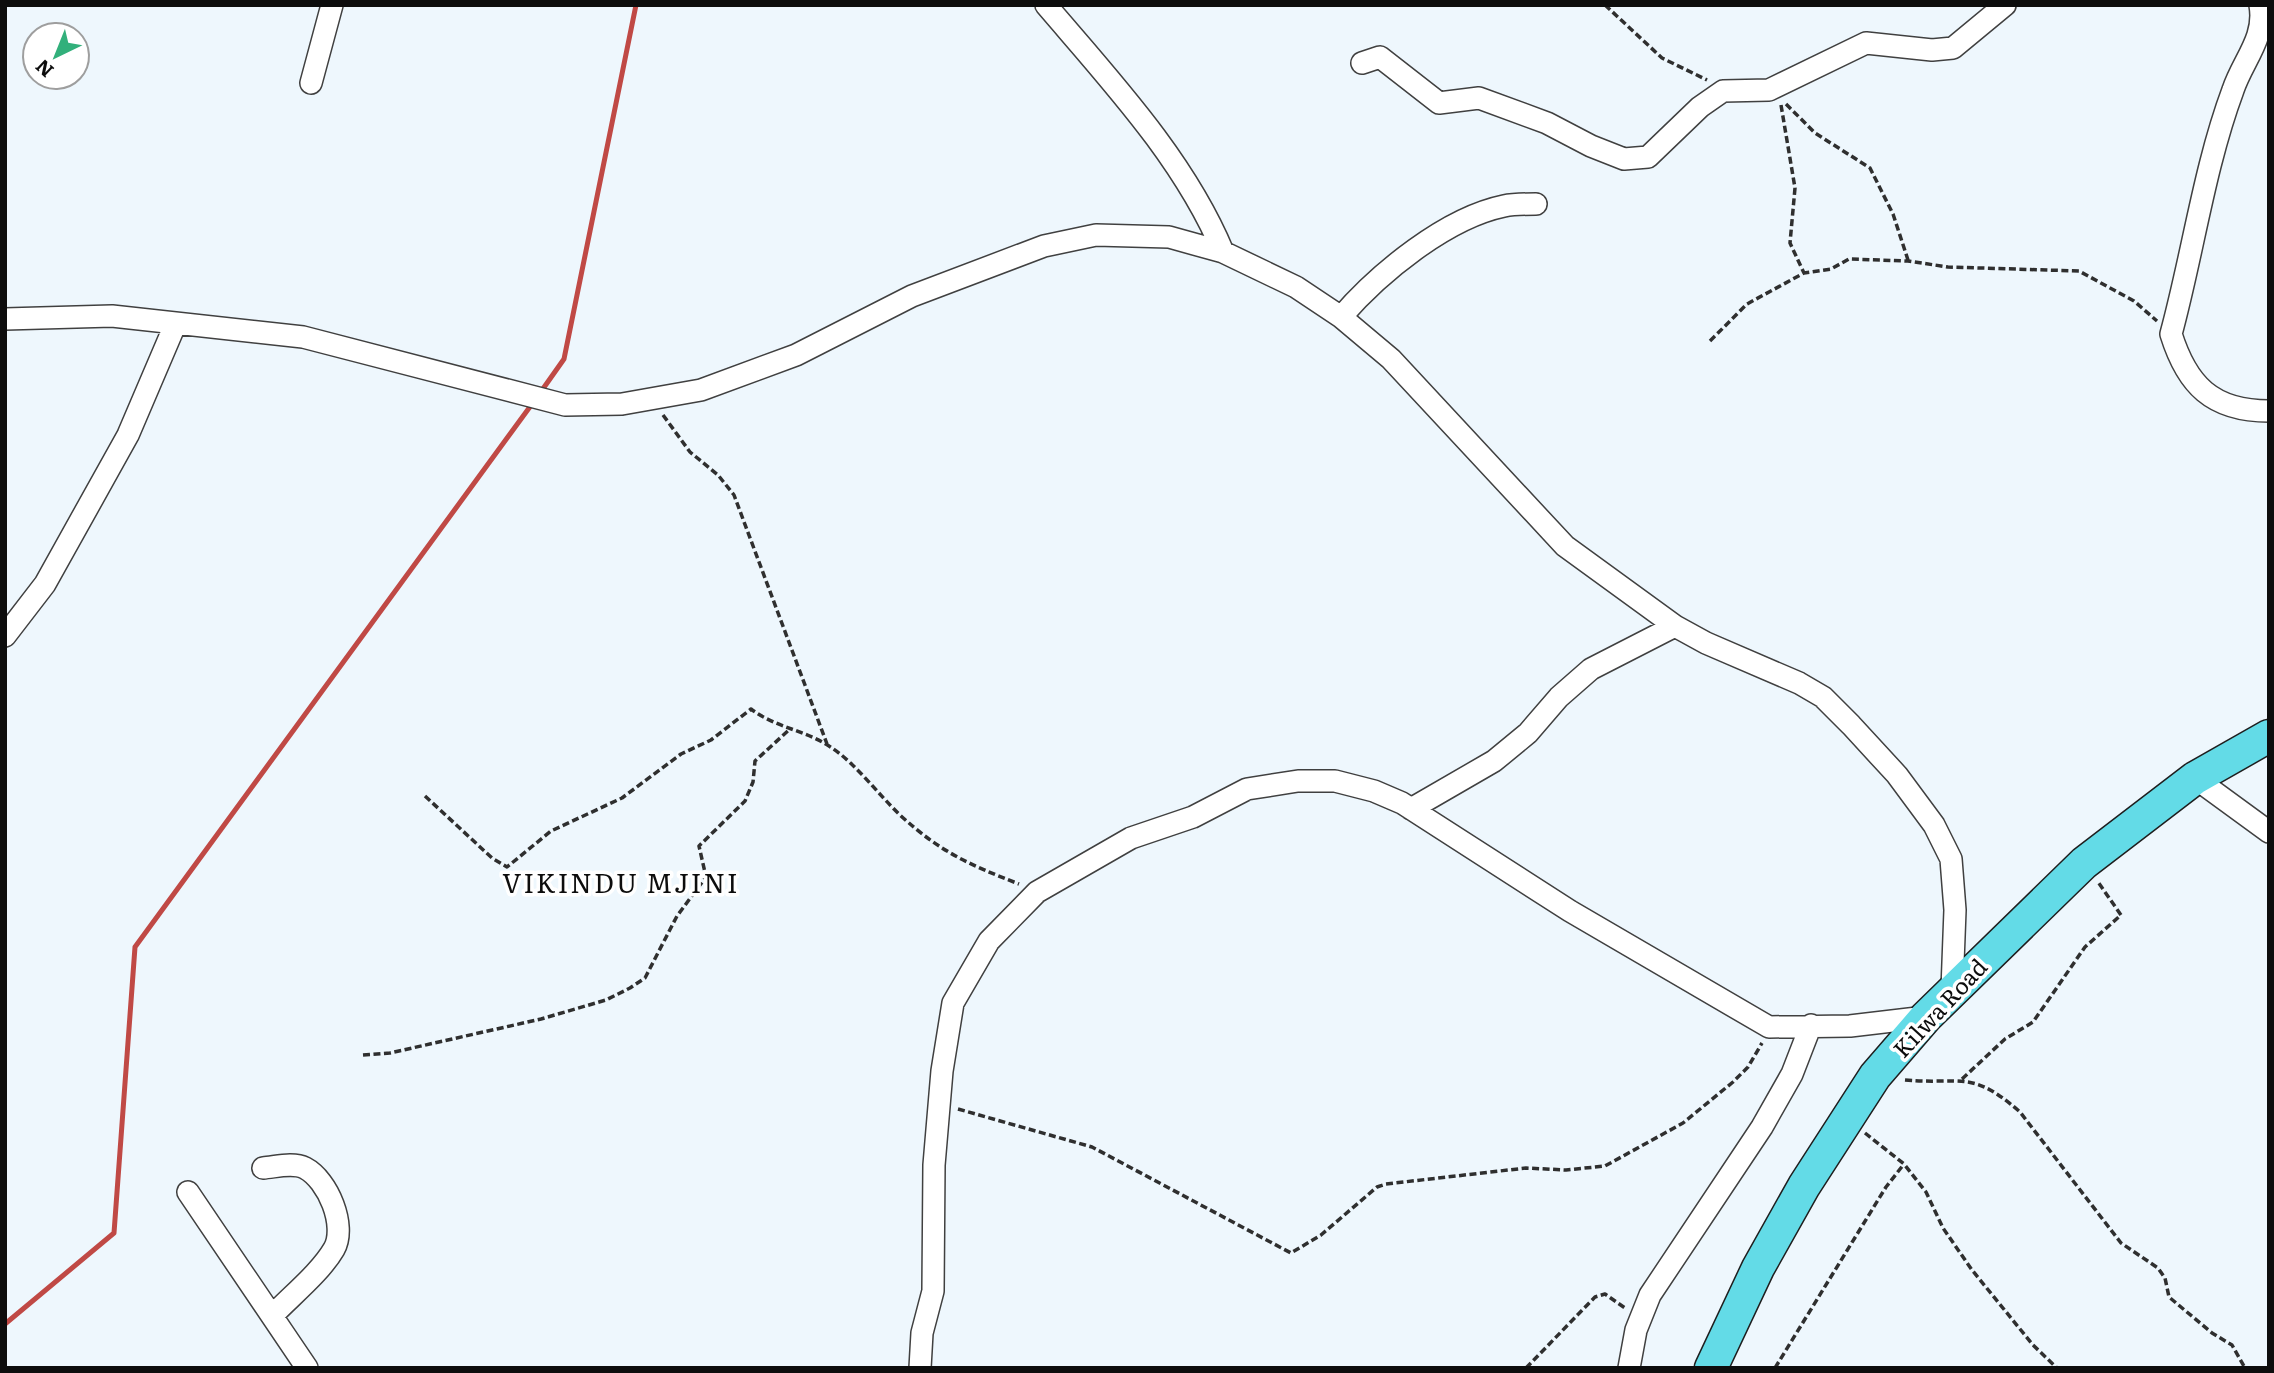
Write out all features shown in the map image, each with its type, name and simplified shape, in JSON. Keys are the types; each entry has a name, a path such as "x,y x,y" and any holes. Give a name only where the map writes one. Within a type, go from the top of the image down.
{"highway":[{"name":"Kilwa Road","path":"1711,1368 1758,1268 1804,1186 1875,1076 1926,1017 2084,863 2195,778 2269,736"}],"street":[{"path":"312,83 332,5"},
{"path":"1046,5 1151,135 1206,211 1223,252"},
{"path":"1362,62 1380,57 1439,103 1479,98 1547,123 1591,146 1624,159 1648,157 1700,107 1723,91 1769,90 1866,43 1931,50 1953,48 2006,5"},
{"path":"2260,5 2263,21 2256,44 2233,89 2171,334 2181,364 2196,384 2218,402 2269,411"},
{"path":"1341,317 1379,275 1467,218 1504,205 1536,204"},
{"path":"5,319 112,316 303,337 565,405 622,404 701,390 796,355 912,296 1044,246 1097,235 1169,237 1223,252 1296,288 1341,317 1391,359 1565,545 1675,626 1823,697 1897,775 1934,825 1951,859 1955,910 1952,989"},
{"path":"5,636 45,584 122,446 175,325"},
{"path":"1411,808 1494,761 1528,733 1559,697 1591,669 1675,626"},
{"path":"2195,778 2269,832"},
{"path":"920,1368 922,1333 933,1291 934,1165 939,1104 953,1003 989,940 1037,891 1131,838 1194,817 1247,789 1298,780 1335,781 1374,791 1411,808 1570,911 1769,1027 1850,1026 1926,1017"},
{"path":"1629,1368 1636,1330 1650,1295 1762,1127 1792,1074 1811,1025"},
{"path":"263,1168 291,1165 304,1168 323,1189 336,1213 339,1237 329,1256 272,1316"},
{"path":"188,1192 307,1368"}],"path":[{"path":"1605,5 1662,58 1698,74 1723,91"},
{"path":"1804,273 1790,243 1795,188 1779,98 1815,133 1870,168 1893,214 1908,261"},
{"path":"1710,341 1747,304 1804,273 1831,269 1849,259 1908,261 1948,267 2079,271 2134,301 2171,334"},
{"path":"651,399 690,452 718,475 734,495 828,746"},
{"path":"425,796 492,858 507,867 551,831 622,798 681,754 711,740 749,709 828,746 943,852 1037,891"},
{"path":"363,1055 390,1053 541,1019 606,1000 645,978 677,916 706,877 699,846 745,801 753,782 755,761 790,729"},
{"path":"1962,1079 2005,1039 2033,1022 2085,947 2121,915 2084,863"},
{"path":"939,1104 1092,1147 1291,1253 1321,1235 1377,1187 1386,1184 1526,1168 1566,1171 1605,1166 1683,1123 1733,1082 1748,1067 1769,1027"},
{"path":"1875,1076 1928,1082 1962,1079 2000,1094 2020,1112 2122,1243 2158,1268 2165,1278 2169,1297 2212,1333 2232,1345 2245,1368"},
{"path":"1848,1118 1904,1164 1926,1192 1943,1228 1972,1270 2033,1345 2057,1368"},
{"path":"1775,1368 1886,1187 1904,1164"},
{"path":"1526,1368 1599,1294 1609,1296 1620,1307 1630,1308 1637,1307 1650,1295"}],"waterway":[{"path":"540,393 564,359 636,5"},
{"path":"5,1324 114,1233 135,947 532,404"}],"district":[{"name":"VIKINDU MJINI","path":"621,881"}]}
